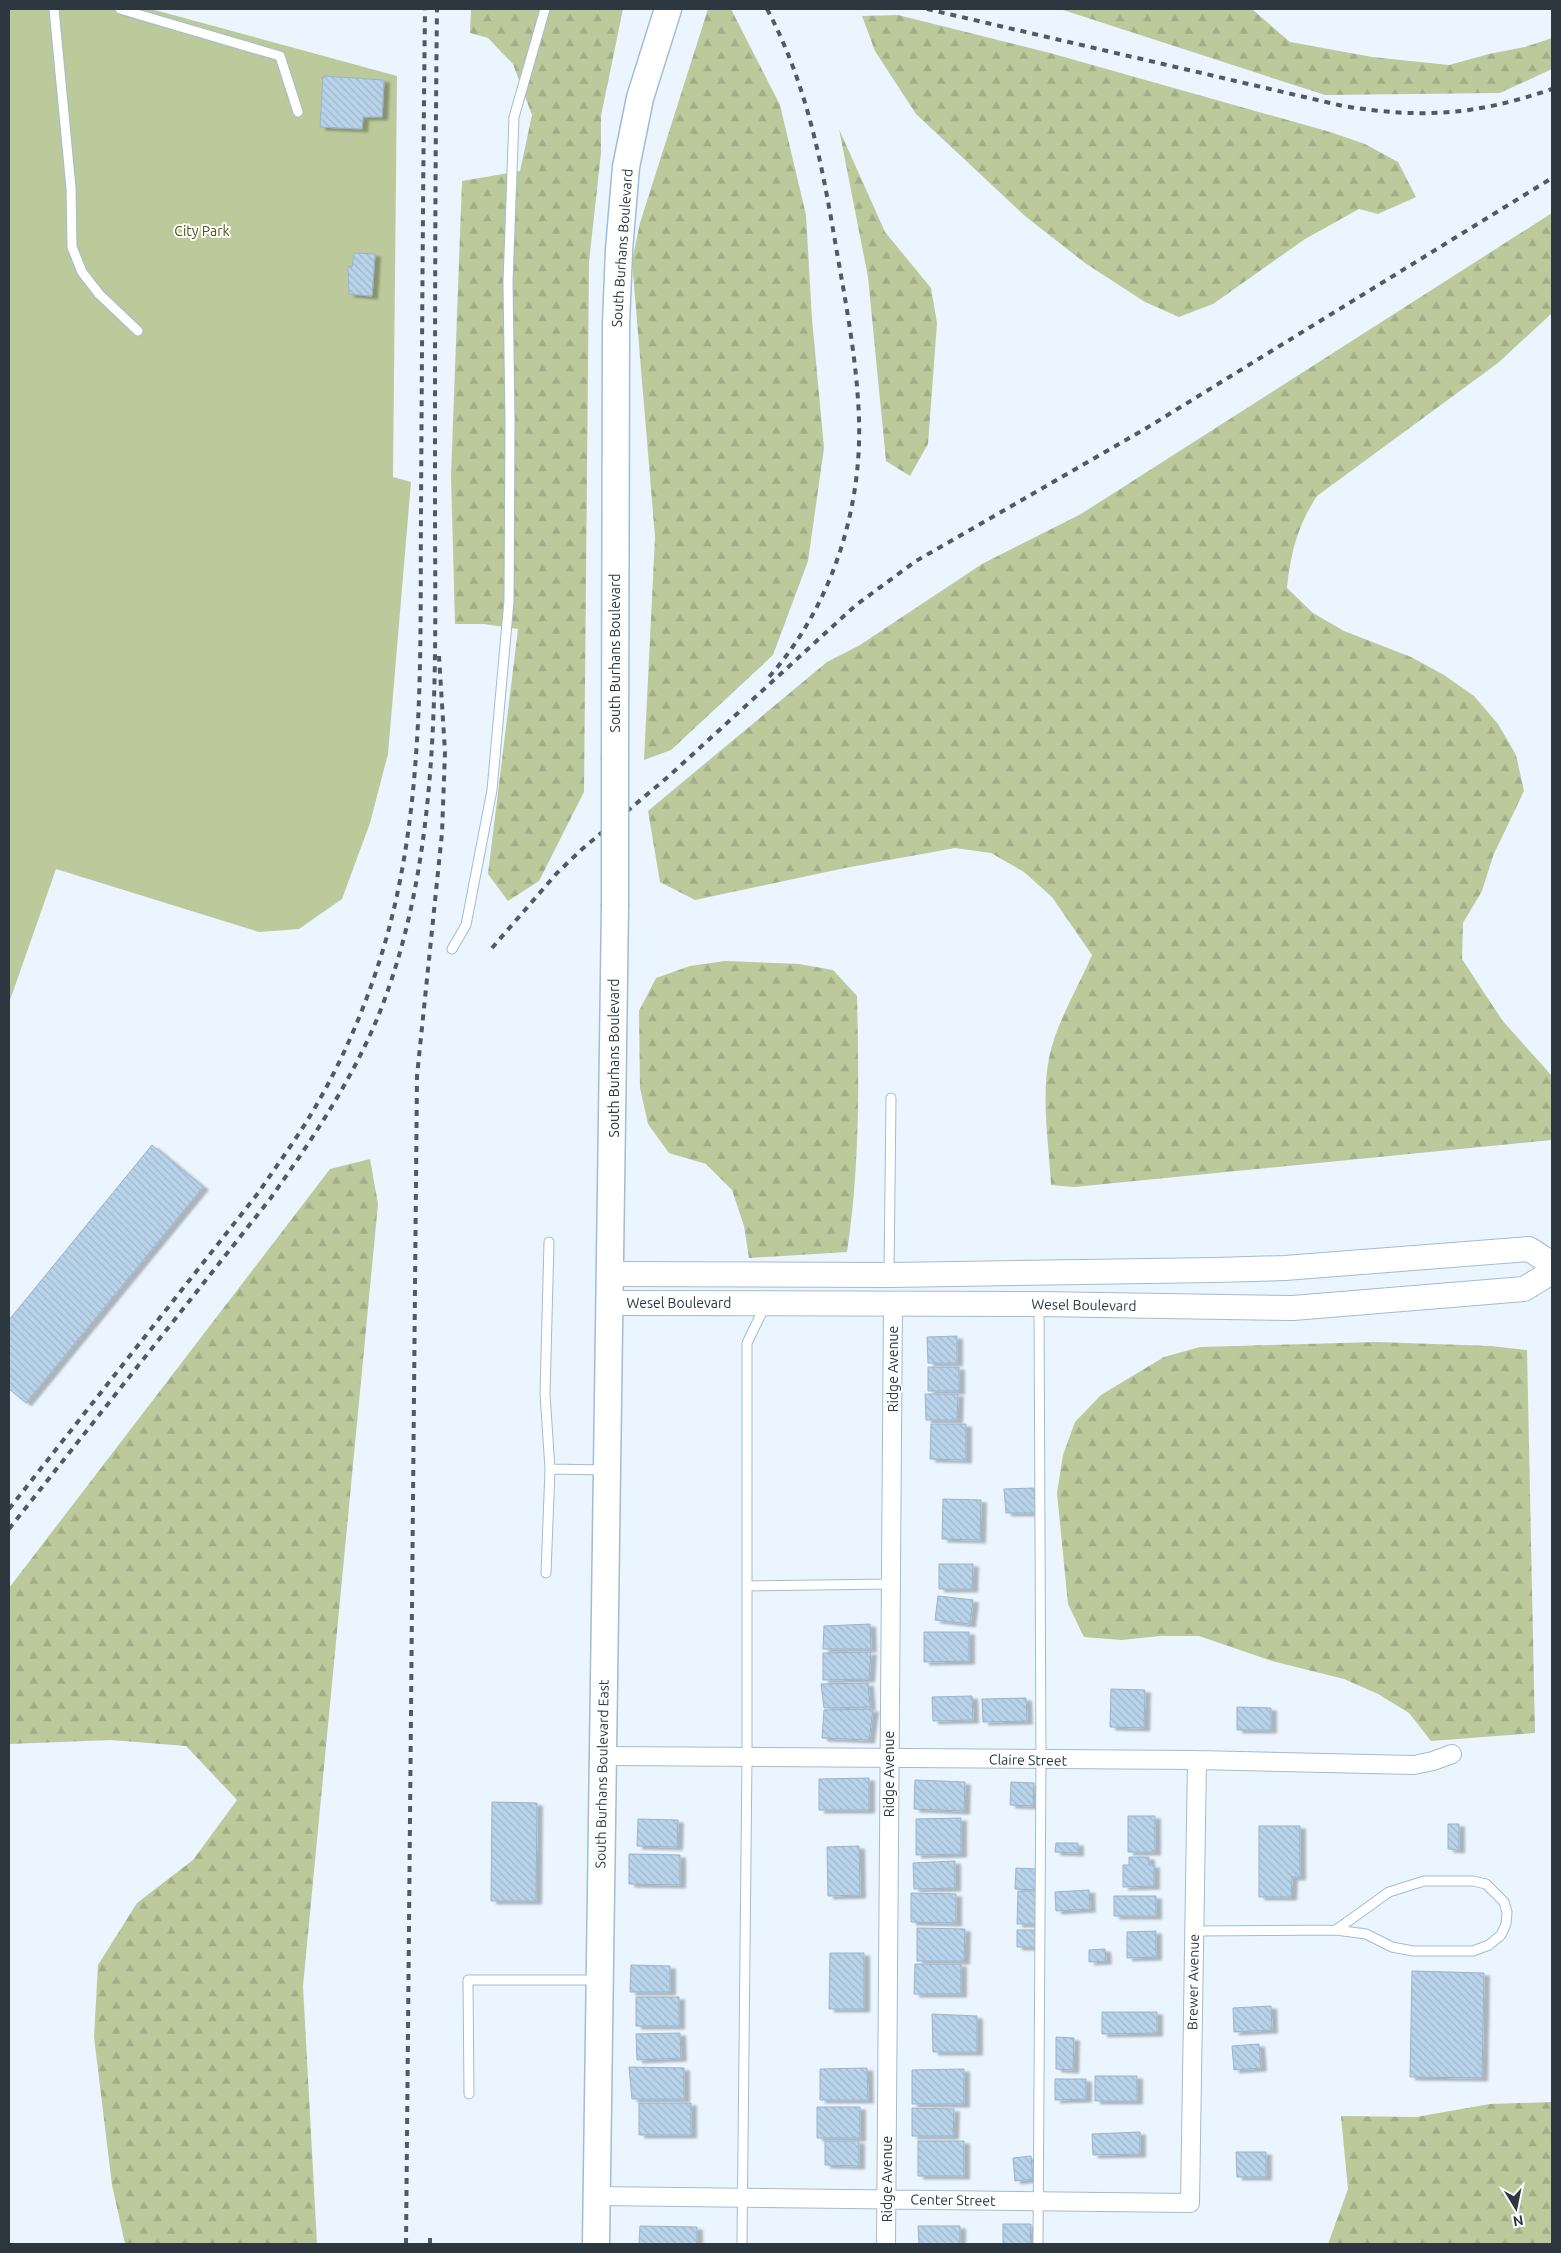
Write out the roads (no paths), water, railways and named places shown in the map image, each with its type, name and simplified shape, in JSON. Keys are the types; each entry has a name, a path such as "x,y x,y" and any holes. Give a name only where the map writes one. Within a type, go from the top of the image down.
{"main road":[{"name":"South Burhans Boulevard","path":"611,1303 615,906 616,324 619,250 626,167 640,98 668,9"},
{"name":"Wesel Boulevard","path":"612,1274 889,1275 1285,1268 1529,1249 1552,1264"},
{"name":"Wesel Boulevard","path":"611,1303 767,1302 1293,1308 1524,1289 1552,1272"},
{"name":"South Burhans Boulevard East","path":"596,2244 602,1756 611,1303"}],"street":[{"name":"Ridge Avenue","path":"886,2244 893,1303"},
{"name":"Claire Street","path":"602,1756 1197,1760 1414,1765 1452,1754"},
{"name":"Brewer Avenue","path":"1190,2203 1197,1760"},
{"name":"Center Street","path":"596,2196 1190,2203"}],"lane":[{"path":"54,9 71,188 72,247 82,272 99,294 138,331"},
{"path":"120,9 280,56 298,112"},
{"path":"452,949 466,925 492,790 509,601 510,421 508,282 514,118 545,9"},
{"path":"889,1275 891,1098"},
{"path":"546,1573 550,1469 545,1394 549,1242"},
{"path":"742,2244 747,1757 747,1343 767,1302"},
{"path":"1038,2244 1041,1760 1039,1304"},
{"path":"550,1469 607,1470"},
{"path":"747,1586 891,1584"},
{"path":"1194,1931 1336,1930 1366,1934 1392,1947 1413,1951 1473,1951 1489,1945 1501,1935 1506,1924 1507,1912 1504,1902 1486,1884 1473,1880 1424,1881 1389,1892 1336,1930"},
{"path":"469,2094 468,1980 599,1980"}],"railway":[{"path":"9,1509 259,1192 301,1130 320,1099 343,1054 372,984 387,936 399,884 408,831 418,725 421,617 425,9"},
{"path":"9,1529 270,1199 304,1150 337,1099 365,1046 388,990 406,931 418,871 427,810 432,749 435,625 437,9"},
{"path":"767,9 793,66 819,155 850,333 859,419 859,454 855,488 848,523 838,556 826,589 810,620 791,650 769,677"},
{"path":"927,9 1343,106 1372,110 1424,113 1449,112 1499,104 1552,89"},
{"path":"492,948 557,873 581,850 669,776 856,605 916,561 1145,429 1552,178"},
{"path":"406,2244 417,1076 442,833 445,752 439,656"},
{"path":"430,2235 430,2244"}],"park label":[{"name":"City Park","path":"202,231"}]}
